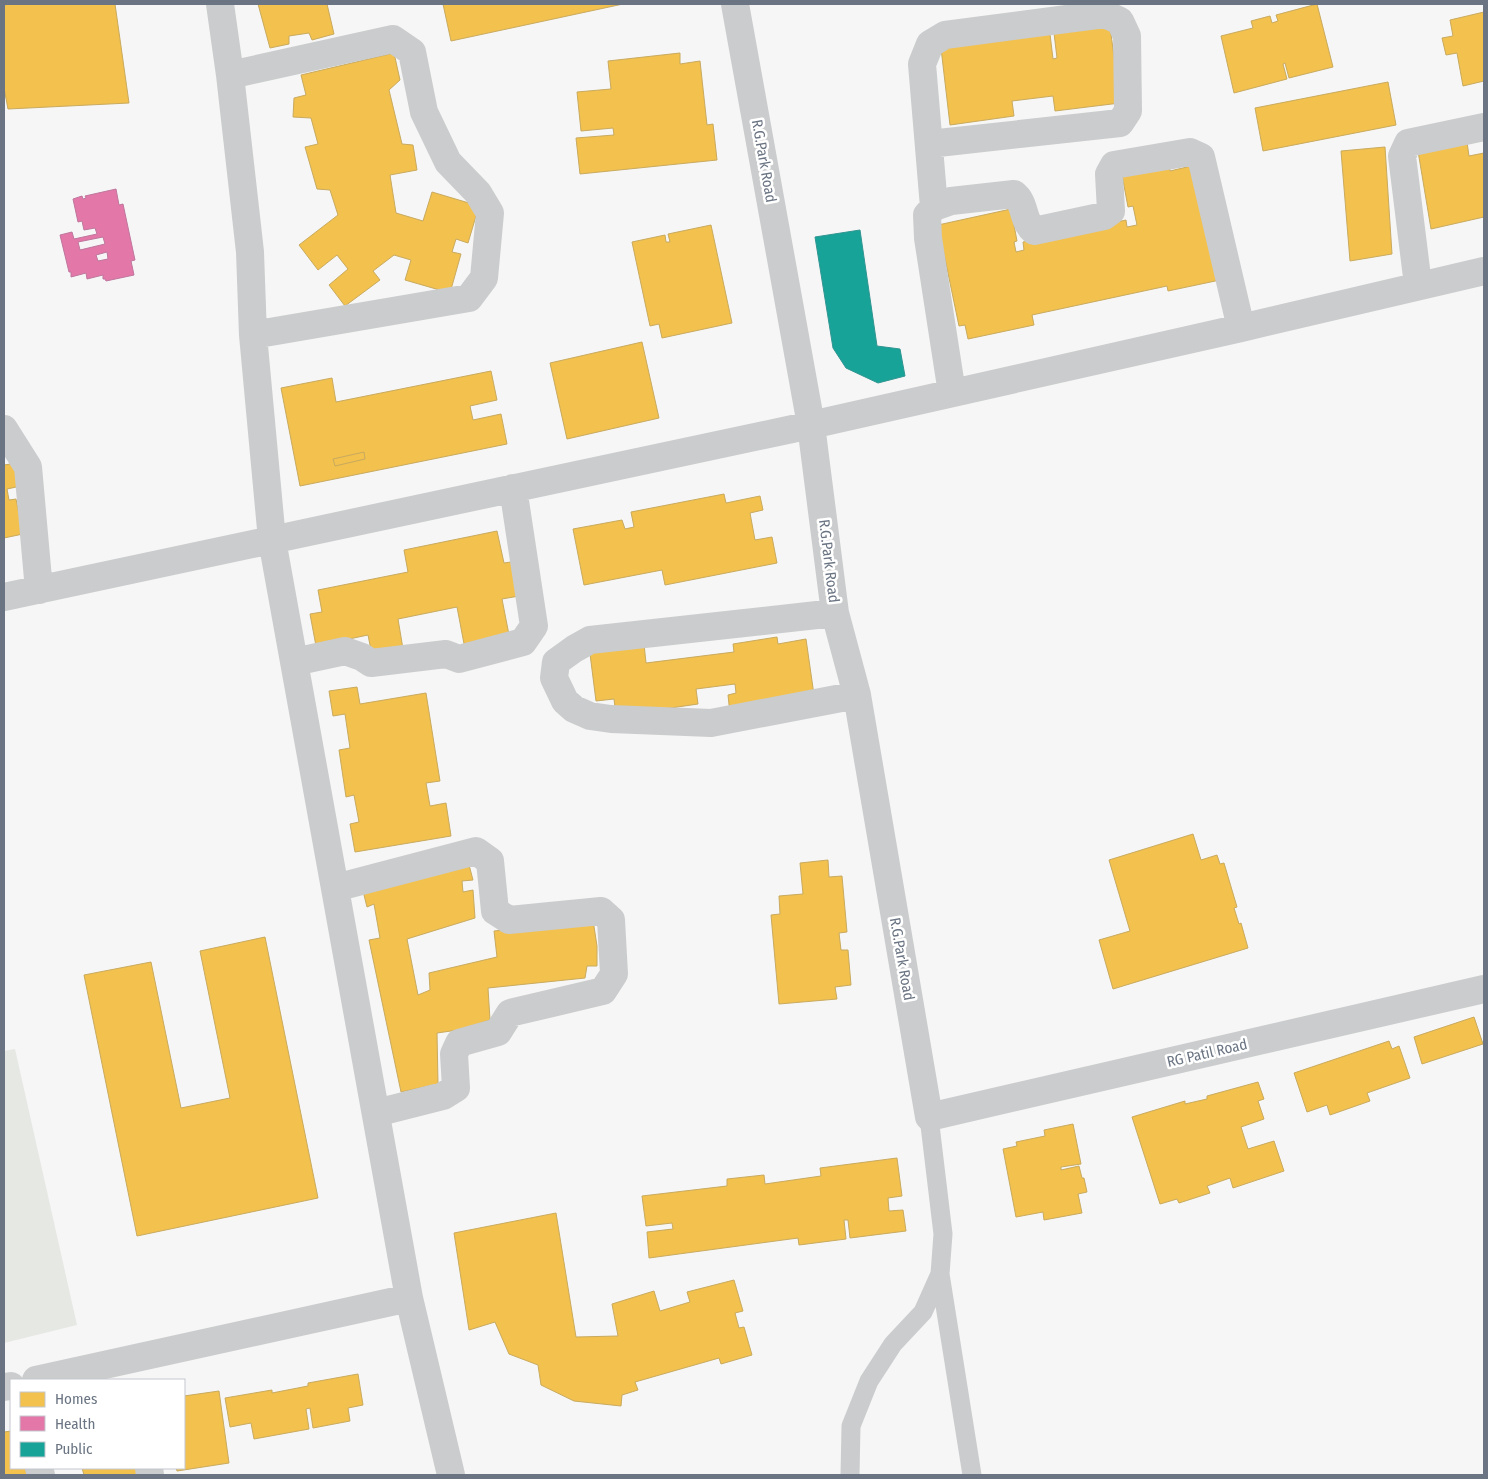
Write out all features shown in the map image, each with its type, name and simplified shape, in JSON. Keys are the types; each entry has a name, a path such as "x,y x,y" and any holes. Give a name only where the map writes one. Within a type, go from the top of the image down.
{"street":[{"path":"220,4 250,252 253,335 272,540 409,1298 451,1475"},
{"name":"R.G.Park Road","path":"735,4 811,425 835,613 857,695 930,1117"},
{"path":"929,144 1120,123 1128,111 1127,36 1120,21 1105,14 945,35 930,44 922,64 934,207"},
{"path":"230,75 393,39 412,52 424,112 448,162 478,193 490,213 484,278 469,298 253,335"},
{"path":"1418,285 1402,156 1408,143 1484,127"},
{"path":"952,393 928,238 927,215 934,207 951,201 1014,194 1019,198 1028,226 1034,231 1104,216 1111,210 1109,174 1114,165 1190,152 1201,157 1240,328"},
{"path":"4,597 811,425 1484,271"},
{"path":"4,429 28,467 39,590"},
{"path":"294,662 346,651 362,657 371,663 446,654 459,659 523,642 534,626 513,488"},
{"path":"835,613 590,640 574,648 556,662 554,678 565,701 574,709 590,716 611,719 711,723 857,695"},
{"path":"335,888 476,851 490,861 495,911 508,920 601,912 611,920 614,974 603,991 510,1013 498,1032 459,1043 454,1054 456,1088 444,1096 376,1112"},
{"name":"RG Patil Road","path":"930,1117 1484,989"},
{"path":"45,1379 136,1369 409,1298"}],"lane":[{"path":"930,1117 942,1234 940,1274 972,1475"},
{"path":"850,1475 850,1426 869,1381 893,1344 923,1312 940,1274"}],"shaded area":[{"path":"15,1049 77,1325 4,1343 4,1051"}],"building: Homes":[{"path":"115,4 129,103 8,109 4,88 4,5"},
{"path":"258,4 327,4 334,34 312,40 309,33 289,36 289,44 270,48"},
{"path":"443,4 623,4 451,41"},
{"path":"1317,4 1333,67 1289,78 1285,63 1283,64 1287,79 1234,93 1221,36 1253,28 1251,21 1270,16 1272,23 1278,21 1276,15"},
{"path":"1484,12 1484,81 1463,86 1457,53 1446,55 1442,38 1453,36 1450,20"},
{"path":"1110,26 1120,103 1055,111 1053,96 1012,101 1014,116 950,125 941,48 1050,34 1053,59 1057,58 1054,33"},
{"path":"394,53 400,80 389,90 402,144 413,145 417,170 390,175 396,213 423,221 432,192 479,206 468,243 456,239 452,252 461,254 450,293 405,280 411,260 394,255 373,271 380,280 345,306 329,285 348,269 337,255 318,270 299,245 338,215 330,190 317,189 305,147 318,144 311,118 293,117 294,98 306,95 301,75"},
{"path":"680,53 680,64 700,61 707,125 713,124 717,160 580,174 576,138 614,135 613,128 581,131 577,92 611,89 608,61"},
{"path":"1388,82 1396,125 1263,151 1255,108"},
{"path":"1467,142 1469,156 1484,153 1484,217 1431,229 1418,151"},
{"path":"1385,147 1392,254 1350,261 1341,151"},
{"path":"1169,165 1170,171 1191,166 1220,280 1168,291 1167,286 1032,315 1034,325 968,339 965,325 959,326 938,225 1011,209 1017,241 1014,242 1016,252 1024,250 1023,242 1126,220 1127,227 1137,225 1133,206 1128,207 1122,175"},
{"path":"711,225 732,323 662,338 659,324 650,326 632,242 665,235 666,242 670,242 668,234"},
{"path":"642,342 659,418 567,439 550,363"},
{"path":"491,371 497,400 470,406 473,420 501,414 507,444 300,486 281,388 332,378 336,402"},
{"path":"364,452 365,459 335,466 333,459"},
{"path":"17,463 21,486 7,489 9,500 16,499 23,534 4,538 4,465"},
{"path":"724,494 726,503 760,496 763,510 750,513 755,540 772,537 777,563 665,585 662,570 584,585 573,529 622,520 625,529 634,527 631,512"},
{"path":"497,531 504,563 518,561 525,595 502,599 510,640 465,649 457,607 398,619 403,649 372,655 368,635 316,646 310,614 322,612 318,590 408,572 404,550"},
{"path":"777,637 778,644 806,639 814,695 730,714 728,695 736,693 735,684 696,689 698,704 616,716 614,699 596,701 589,646 644,644 646,663 734,652 733,644"},
{"path":"357,687 360,704 426,693 440,781 426,783 430,806 446,803 451,836 355,852 350,824 359,822 354,795 346,797 339,750 350,748 345,714 333,716 329,691"},
{"path":"1193,834 1201,860 1217,855 1220,864 1224,863 1237,907 1234,908 1239,924 1241,923 1248,948 1113,989 1099,940 1130,931 1109,860"},
{"path":"828,860 829,877 842,876 847,932 839,933 841,950 848,950 851,985 835,987 837,999 779,1004 771,915 780,914 779,896 803,894 800,863"},
{"path":"468,861 473,880 462,881 463,892 473,890 475,918 407,939 418,995 430,990 429,973 497,957 494,931 593,920 597,946 597,966 587,966 585,978 488,988 490,1020 458,1030 437,1033 438,1084 401,1092 369,940 380,938 374,904 367,907 362,887"},
{"path":"265,937 318,1198 137,1236 84,975 151,962 181,1108 230,1098 200,951"},
{"path":"1474,1017 1483,1044 1422,1064 1414,1037"},
{"path":"1389,1041 1392,1049 1399,1046 1410,1078 1367,1093 1370,1101 1330,1115 1327,1105 1307,1112 1294,1073"},
{"path":"1258,1082 1264,1099 1258,1101 1264,1119 1241,1127 1248,1149 1274,1141 1284,1171 1233,1188 1230,1178 1207,1186 1210,1193 1179,1203 1177,1199 1160,1204 1132,1117 1185,1101 1185,1104 1207,1099 1207,1096"},
{"path":"1073,1124 1081,1164 1061,1167 1061,1170 1079,1166 1087,1192 1078,1194 1082,1213 1044,1220 1043,1212 1016,1217 1003,1149 1017,1146 1016,1142 1045,1136 1044,1130"},
{"path":"897,1158 902,1196 888,1198 889,1211 903,1210 906,1231 850,1238 848,1220 844,1220 846,1239 799,1245 798,1238 649,1258 647,1232 673,1229 672,1223 646,1226 642,1196 727,1186 727,1179 764,1175 765,1184 821,1176 820,1168"},
{"path":"556,1213 576,1337 618,1336 612,1304 654,1291 660,1311 690,1302 687,1292 734,1280 743,1311 735,1313 739,1328 744,1327 752,1355 721,1364 719,1358 635,1382 638,1390 622,1395 621,1406 574,1401 541,1385 538,1365 509,1354 495,1322 469,1330 454,1233"},
{"path":"358,1374 363,1405 348,1408 350,1421 313,1428 310,1408 306,1409 309,1429 254,1439 251,1423 230,1427 225,1398 272,1390 272,1393 308,1386 308,1383"},
{"path":"219,1391 229,1463 177,1471 176,1469 185,1469 185,1396"},
{"path":"10,1431 10,1469 25,1469 27,1475 4,1475 4,1432"},
{"path":"82,1469 142,1469 142,1475 84,1475"}],"building: Health":[{"path":"116,189 119,205 123,204 135,260 131,261 134,275 106,281 103,279 103,275 87,279 86,273 71,277 60,235 72,232 74,239 97,234 95,228 84,230 82,221 78,222 73,199 82,196 83,199 86,198 85,196","holes":["103,237 105,244 80,250 78,242","107,252 108,259 98,261 96,255"]}],"building: Public":[{"path":"860,230 877,346 900,349 905,376 878,383 846,368 833,348 815,237"}]}
